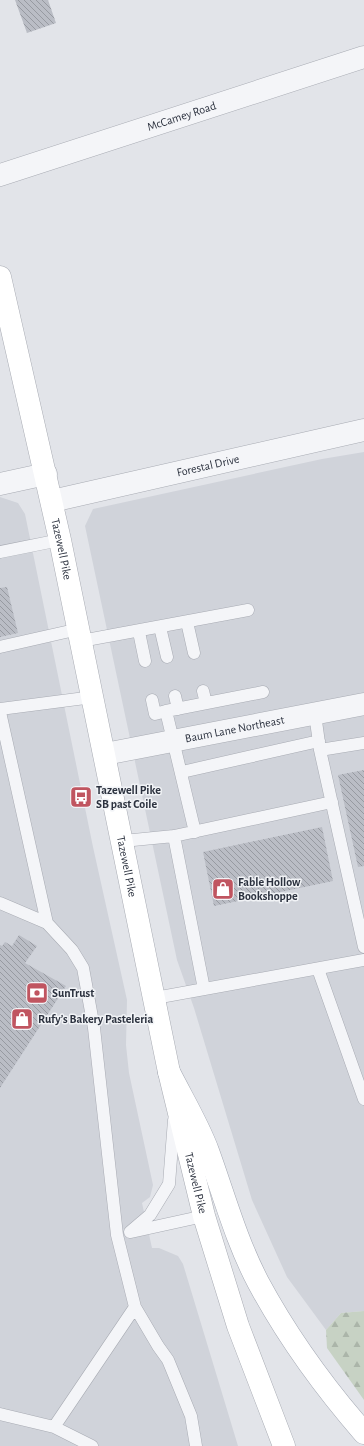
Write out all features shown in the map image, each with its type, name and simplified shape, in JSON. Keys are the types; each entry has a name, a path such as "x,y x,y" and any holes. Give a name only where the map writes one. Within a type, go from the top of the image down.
{"main road":[{"name":"Tazewell Pike","path":"0,277 52,501 123,841 169,1072 204,1216 238,1326 284,1446"},
{"path":"169,1072 207,1149 235,1232 258,1281 287,1332 343,1408 364,1433"}],"street":[{"name":"McCamey Road","path":"0,175 364,57"},
{"name":"Forestal Drive","path":"52,501 364,430"},
{"path":"0,484 46,474"},
{"name":"Baum Lane Northeast","path":"105,754 364,704"}],"lane":[{"path":"0,552 60,540"},
{"path":"0,646 80,635 139,632 248,610"},
{"path":"187,622 194,653"},
{"path":"160,628 167,657"},
{"path":"139,632 145,662"},
{"path":"203,691 206,703"},
{"path":"152,700 155,714 263,692"},
{"path":"175,696 172,710 173,741 182,772 195,832"},
{"path":"0,709 93,697"},
{"path":"0,712 47,923"},
{"path":"315,714 320,746 364,947"},
{"path":"182,772 320,746 364,743"},
{"path":"123,841 174,836 332,802"},
{"path":"174,836 204,989"},
{"path":"0,903 47,923 72,950 83,968 94,1028 117,1235 135,1307 168,1360 192,1416 196,1446"},
{"path":"155,998 364,960"},
{"path":"318,968 364,1099"},
{"path":"130,1232 150,1215 169,1184 176,1099"},
{"path":"117,1235 204,1216"},
{"path":"54,1427 135,1307"},
{"path":"0,1414 54,1427 92,1446"}],"shaded area":[{"path":"364,452 364,1311 341,1313 326,1330 287,1277 252,1200 194,1008 177,960 85,526 93,509 322,459"},
{"path":"0,497 18,503 25,514 93,847 127,1000 126,1045 129,1073 153,1185 150,1197 142,1203 152,1248 159,1248 178,1256 183,1264 238,1446 0,1446"}],"green space":[{"path":"364,1311 364,1400 327,1348 326,1330 341,1313"}],"building":[{"path":"15,0 48,0 56,23 27,33"},
{"path":"7,587 18,633 0,637 0,588"},
{"path":"364,770 364,866 358,867 338,775"},
{"path":"322,827 333,881 214,906 203,852"},
{"path":"19,935 37,946 25,963 66,986 0,1088 0,945 2,946 5,942 12,946"}],"place":[{"name":"Tazewell Pike SB past Coile","path":"81,797"},
{"name":"Fable Hollow Bookshoppe","path":"223,889"},
{"name":"SunTrust","path":"37,993"},
{"name":"Rufy’s Bakery Pasteleria","path":"22,1019"}]}
